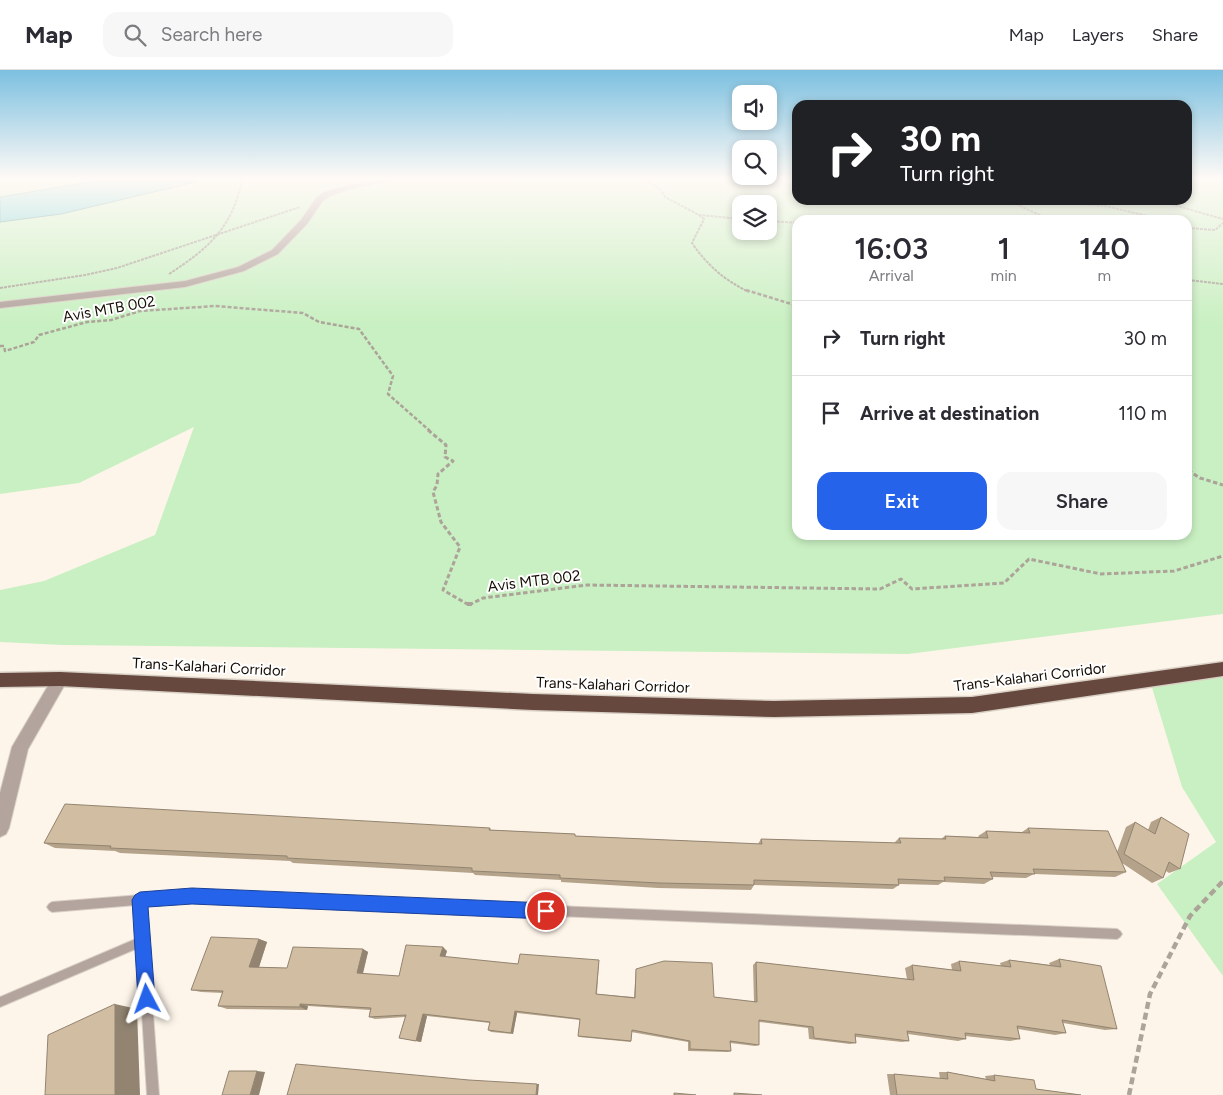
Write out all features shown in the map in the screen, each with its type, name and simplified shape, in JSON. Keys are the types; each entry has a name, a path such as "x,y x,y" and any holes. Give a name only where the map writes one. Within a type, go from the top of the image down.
{"highway":[{"name":"Trans-Kalahari Corridor","path":"0,680 60,679 523,701 774,709 972,705 1223,669"}],"street":[{"path":"0,306 143,290 204,280 258,262 275,252 298,228"},
{"path":"0,828 20,747 60,679"}],"lane":[{"path":"52,907 192,896 1116,934"},
{"path":"140,900 153,1095"},
{"path":"0,1002 143,941"}],"path":[{"path":"143,290 209,248 224,228"},
{"path":"0,288 86,275 117,268 194,244 235,228"},
{"path":"700,228 692,243 702,260 730,284 768,299 792,305"},
{"path":"1192,228 1215,230 1217,228"},
{"path":"1192,280 1223,284"},
{"name":"Avis MTB 002","path":"0,346 4,346 5,351 34,342 39,335 87,322 111,320 140,311 215,306 303,313 319,322 359,329 393,376 388,394 446,444 445,456 453,461 438,474 437,485 433,492 436,511 442,528 460,547 443,590 469,605 483,598 587,585 880,589 902,579 912,589 1004,583 1029,559 1101,574 1174,571 1223,556"},
{"path":"1192,473 1200,478 1223,485"},
{"path":"1129,1095 1150,994 1190,916 1223,881"}],"green space":[{"path":"0,228 732,228 732,240 777,240 777,228 792,228 792,540 1192,540 1192,228 1223,228 1223,614 908,654 62,645 0,642 0,590 44,581 155,535 194,427 79,483 0,494"},
{"path":"1223,669 1223,976 1157,884 1216,842 1182,787 1150,681"}],"building":[{"path":"65,804 490,828 489,830 575,834 575,836 762,844 761,839 901,843 899,838 946,839 945,836 988,838 986,831 1030,833 1028,828 1108,831 1126,872 1033,869 1035,874 990,872 993,879 944,877 945,881 898,879 899,885 754,880 754,885 659,883 560,878 560,875 472,871 472,868 44,843"},
{"path":"1161,817 1189,834 1180,869 1169,862 1163,878 1124,854 1135,822 1155,834"},
{"path":"211,937 259,939 249,967 287,968 293,947 363,949 357,973 399,976 406,945 443,947 440,956 518,964 520,954 599,960 596,994 635,998 636,969 664,961 712,963 714,997 757,1002 756,962 914,980 912,965 961,971 959,961 1011,967 1009,960 1061,967 1059,959 1101,966 1117,1029 1062,1020 1066,1033 1017,1026 1020,1039 965,1033 966,1039 907,1031 909,1041 855,1034 856,1043 814,1038 813,1027 759,1020 759,1045 730,1041 731,1051 690,1049 690,1041 632,1030 631,1041 578,1036 580,1019 515,1011 511,1033 488,1030 490,1022 423,1014 416,1041 399,1038 406,1015 369,1017 371,1008 300,1004 300,1007 218,1006 223,991 191,990"},
{"path":"115,1004 115,1095 45,1095 48,1035"},
{"path":"296,1064 469,1080 537,1084 536,1095 287,1095"},
{"path":"229,1071 257,1071 250,1095 222,1095"},
{"path":"947,1072 995,1081 994,1075 1034,1080 1036,1089 1081,1095 897,1095 894,1074 948,1079"},
{"path":"674,1093 696,1095 674,1095"},
{"path":"734,1093 762,1095 734,1095"}],"route":[{"path":"147,999 140,900 192,896 546,911"}]}
